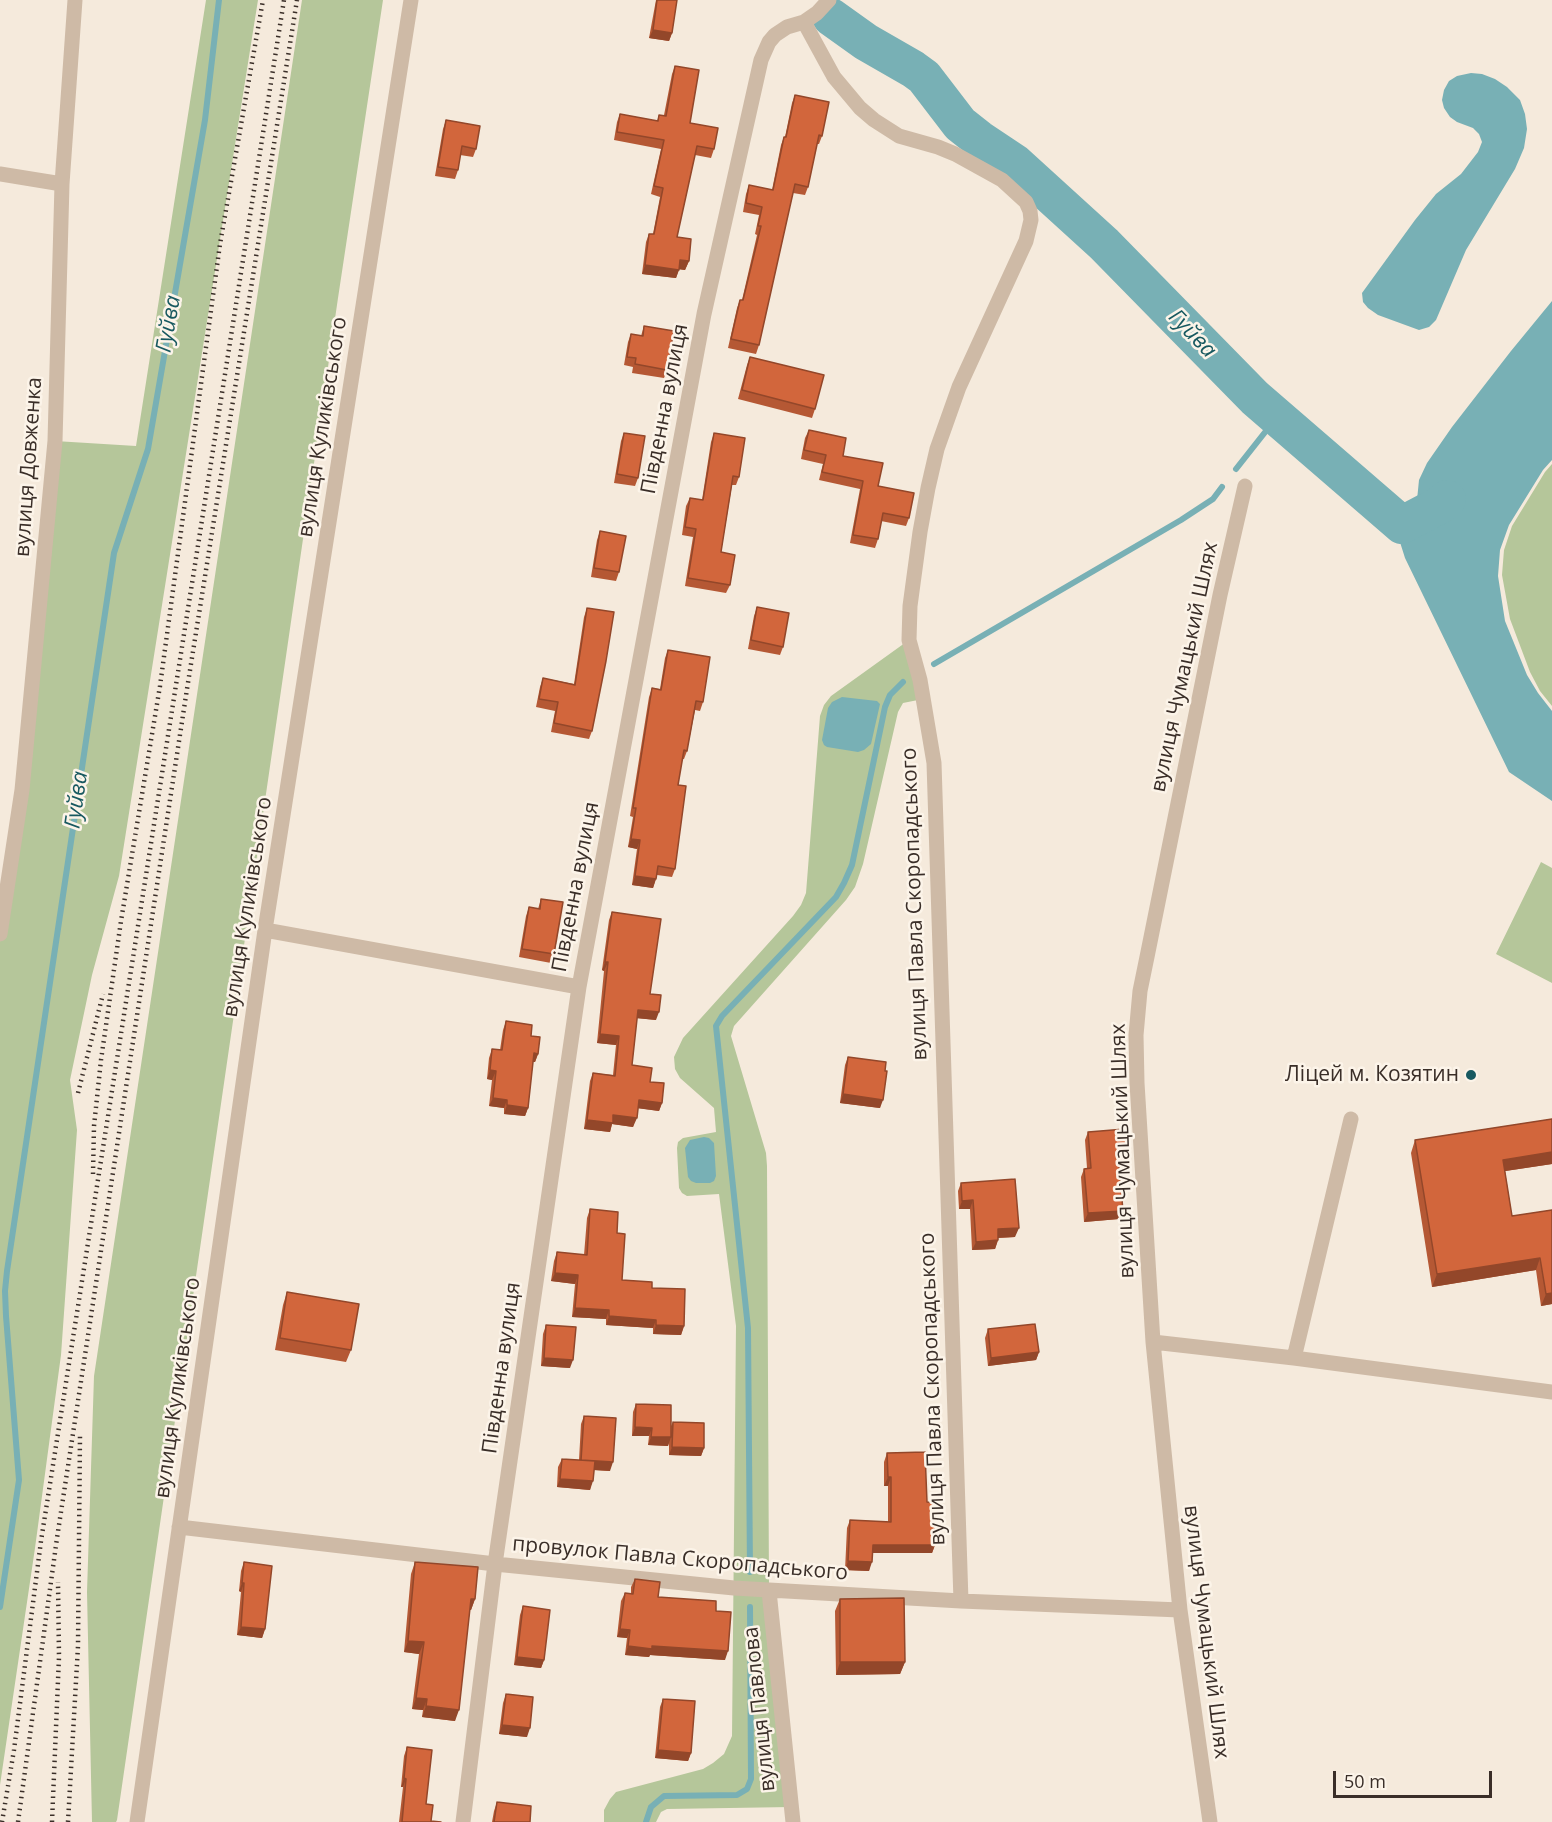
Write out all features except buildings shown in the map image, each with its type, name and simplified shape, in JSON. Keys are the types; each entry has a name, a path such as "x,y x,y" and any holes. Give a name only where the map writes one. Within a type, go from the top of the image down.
{"street":[{"name":"вулиця Довженка","path":"0,934 22,790 55,441 62,184 75,0"},
{"name":"вулиця Куликівського","path":"137,1822 265,930 411,0"},
{"name":"Південна вулиця","path":"463,1822 495,1564 579,987 704,314 758,70 765,50 775,35 787,27 804,22 817,13 829,0"},
{"name":"вулиця Павла Скоропадського","path":"804,22 834,77 860,108 899,136 956,154 1002,180 1026,202 1032,220 1026,241 959,387 939,443 927,488 909,615 909,640 920,680 934,763 961,1601"},
{"path":"0,174 62,184"},
{"name":"вулиця Чумацький Шлях","path":"1210,1822 1180,1610 1153,1342 1136,1035 1140,991 1218,607 1245,486"},
{"path":"265,930 579,987"},
{"path":"1294,1358 1351,1119"},
{"path":"1153,1342 1552,1392"},
{"name":"провулок Павла Скоропадського","path":"179,1527 495,1564 769,1591 1180,1610"},
{"name":"вулиця Павлова","path":"769,1591 793,1822"}],"green space":[{"path":"206,0 258,0 119,876 92,975 70,1080 77,1130 61,1355 0,1785 0,934 55,441 136,446"},
{"path":"302,0 383,0 117,1820 116,1822 92,1822 87,1592 94,1376"},
{"path":"1552,464 1552,706 1540,691 1530,672 1510,619 1502,575 1504,550 1512,526"},
{"path":"909,640 923,699 903,703 898,712 863,864 855,887 734,1026 731,1036 766,1153 769,1591 791,1807 667,1809 661,1812 656,1822 604,1822 604,1810 616,1792 703,1769 724,1754 732,1736 736,1326 719,1194 687,1196 679,1188 678,1142 683,1138 716,1132 714,1108 680,1078 675,1069 674,1057 683,1038 801,905 806,893 820,716 824,705 831,696"},
{"path":"1541,862 1552,868 1552,983 1496,954"}],"water":[{"path":"1471,73 1495,79 1520,100 1527,129 1524,148 1515,169 1466,250 1436,320 1429,327 1419,330 1378,315 1363,302 1362,293 1436,194 1461,174 1478,152 1482,142 1479,134 1473,128 1450,117 1442,100 1449,81 1457,76"},
{"path":"1552,301 1552,460 1543,470 1509,525 1500,550 1498,576 1505,621 1527,675 1552,711 1552,801 1509,772 1405,558 1399,539 1402,525 1417,500 1419,480 1427,463 1452,427"},
{"path":"842,697 877,701 880,704 871,744 864,750 858,752 824,745 822,740 828,708 832,702"},
{"path":"704,1137 714,1143 716,1176 710,1183 696,1183 688,1177 685,1148 690,1140"}],"waterway":[{"name":"Гуйва","path":"0,1607 19,1480 6,1316 7,1271 114,553 148,449 205,120 219,0"},
{"name":"Гуйва","path":"831,17 866,42 924,77 960,124 1015,163 1104,244 1255,398 1402,525 1447,499"},
{"path":"1236,469 1277,417"},
{"path":"934,664 1181,520 1213,499 1222,487"},
{"path":"750,1572 748,1328 716,1026 722,1016 836,897 844,883 852,865 885,707 890,695 903,682"},
{"path":"646,1822 651,1807 664,1796 737,1795 747,1789 751,1779 750,1607"}],"railway":[{"path":"93,1174 94,1126 101,1060 121,921 160,686 220,244 263,0"},
{"path":"2,1822 14,1750 41,1541 284,0"},
{"path":"18,1822 57,1538 187,689 297,0"},
{"path":"78,1093 103,994"},
{"path":"68,1822 78,1646 80,1435"},
{"path":"52,1822 59,1657 58,1582"}],"place":[{"name":"Ліцей м. Козятин","path":"1471,1075"}]}
